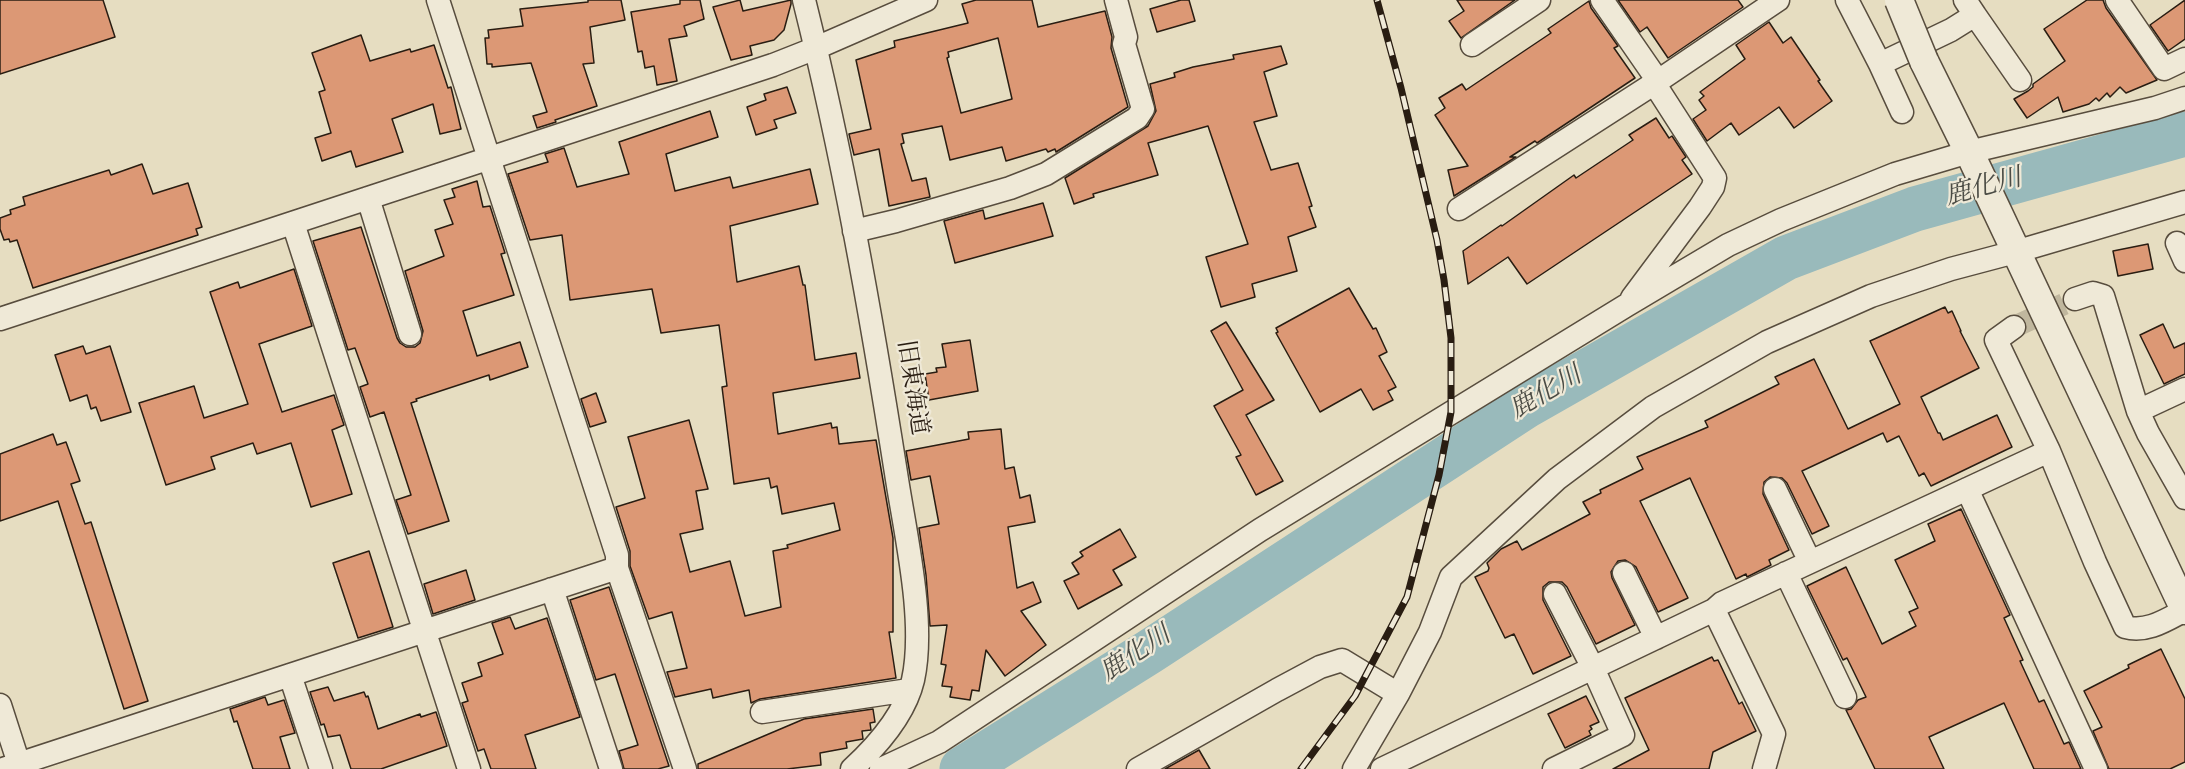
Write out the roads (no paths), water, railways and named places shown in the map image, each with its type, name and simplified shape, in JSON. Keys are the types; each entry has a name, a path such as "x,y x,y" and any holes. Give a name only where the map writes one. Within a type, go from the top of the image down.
{"street":[{"path":"438,0 617,555 617,568 685,769"},
{"name":"旧東海道","path":"804,0 816,48 873,332 913,585 918,642 912,681 905,701 888,728 866,756 852,769"},
{"path":"0,319 761,68 816,48 926,0"},
{"path":"854,231 1010,188 1046,174 1137,118 1143,109 1124,44 1126,37 1116,0"},
{"path":"1472,45 1539,0"},
{"path":"1602,0 1715,178 1713,187 1700,207 1627,305"},
{"path":"1460,209 1778,0"},
{"path":"1847,0 1902,112"},
{"path":"1899,0 1924,61 2185,610 2145,628 2137,630 2125,627 2049,451 1996,339 2014,327"},
{"path":"2127,4 2164,69 2185,59"},
{"path":"1880,64 1951,30 1970,8 2020,80"},
{"path":"881,769 939,742 1260,530 1728,245 1781,220 1895,174 2155,108 2185,98"},
{"path":"368,198 410,334"},
{"path":"1354,769 1398,694 1430,632 1451,577 1557,479 1653,407 1767,342 1871,296 2013,247 2185,202"},
{"path":"293,223 469,769"},
{"path":"2075,299 2093,293 2103,296 2138,411 2185,498"},
{"path":"2138,411 2185,389"},
{"path":"1382,769 1714,610 1722,603 2049,451"},
{"path":"1775,489 1810,562"},
{"path":"1967,489 2096,769"},
{"path":"0,705 11,766 617,568"},
{"path":"1624,573 1656,638"},
{"path":"1786,573 1845,697"},
{"path":"552,589 611,769"},
{"path":"1554,769 1623,735 1593,668 1555,594"},
{"path":"1714,610 1774,734 1764,769"},
{"path":"1138,769 1320,667 1342,660 1398,694"},
{"path":"290,675 321,769"},
{"path":"762,712 909,690"}],"waterway":[{"name":"鹿化川","path":"962,769 1149,652 1526,406 1786,258 1915,209 2185,134"}],"tunnel":[{"path":"2014,327 2075,299"}],"railway":[{"path":"1301,769 1355,696 1407,597 1439,475 1451,412 1451,338 1437,240 1401,88 1377,0"}]}
